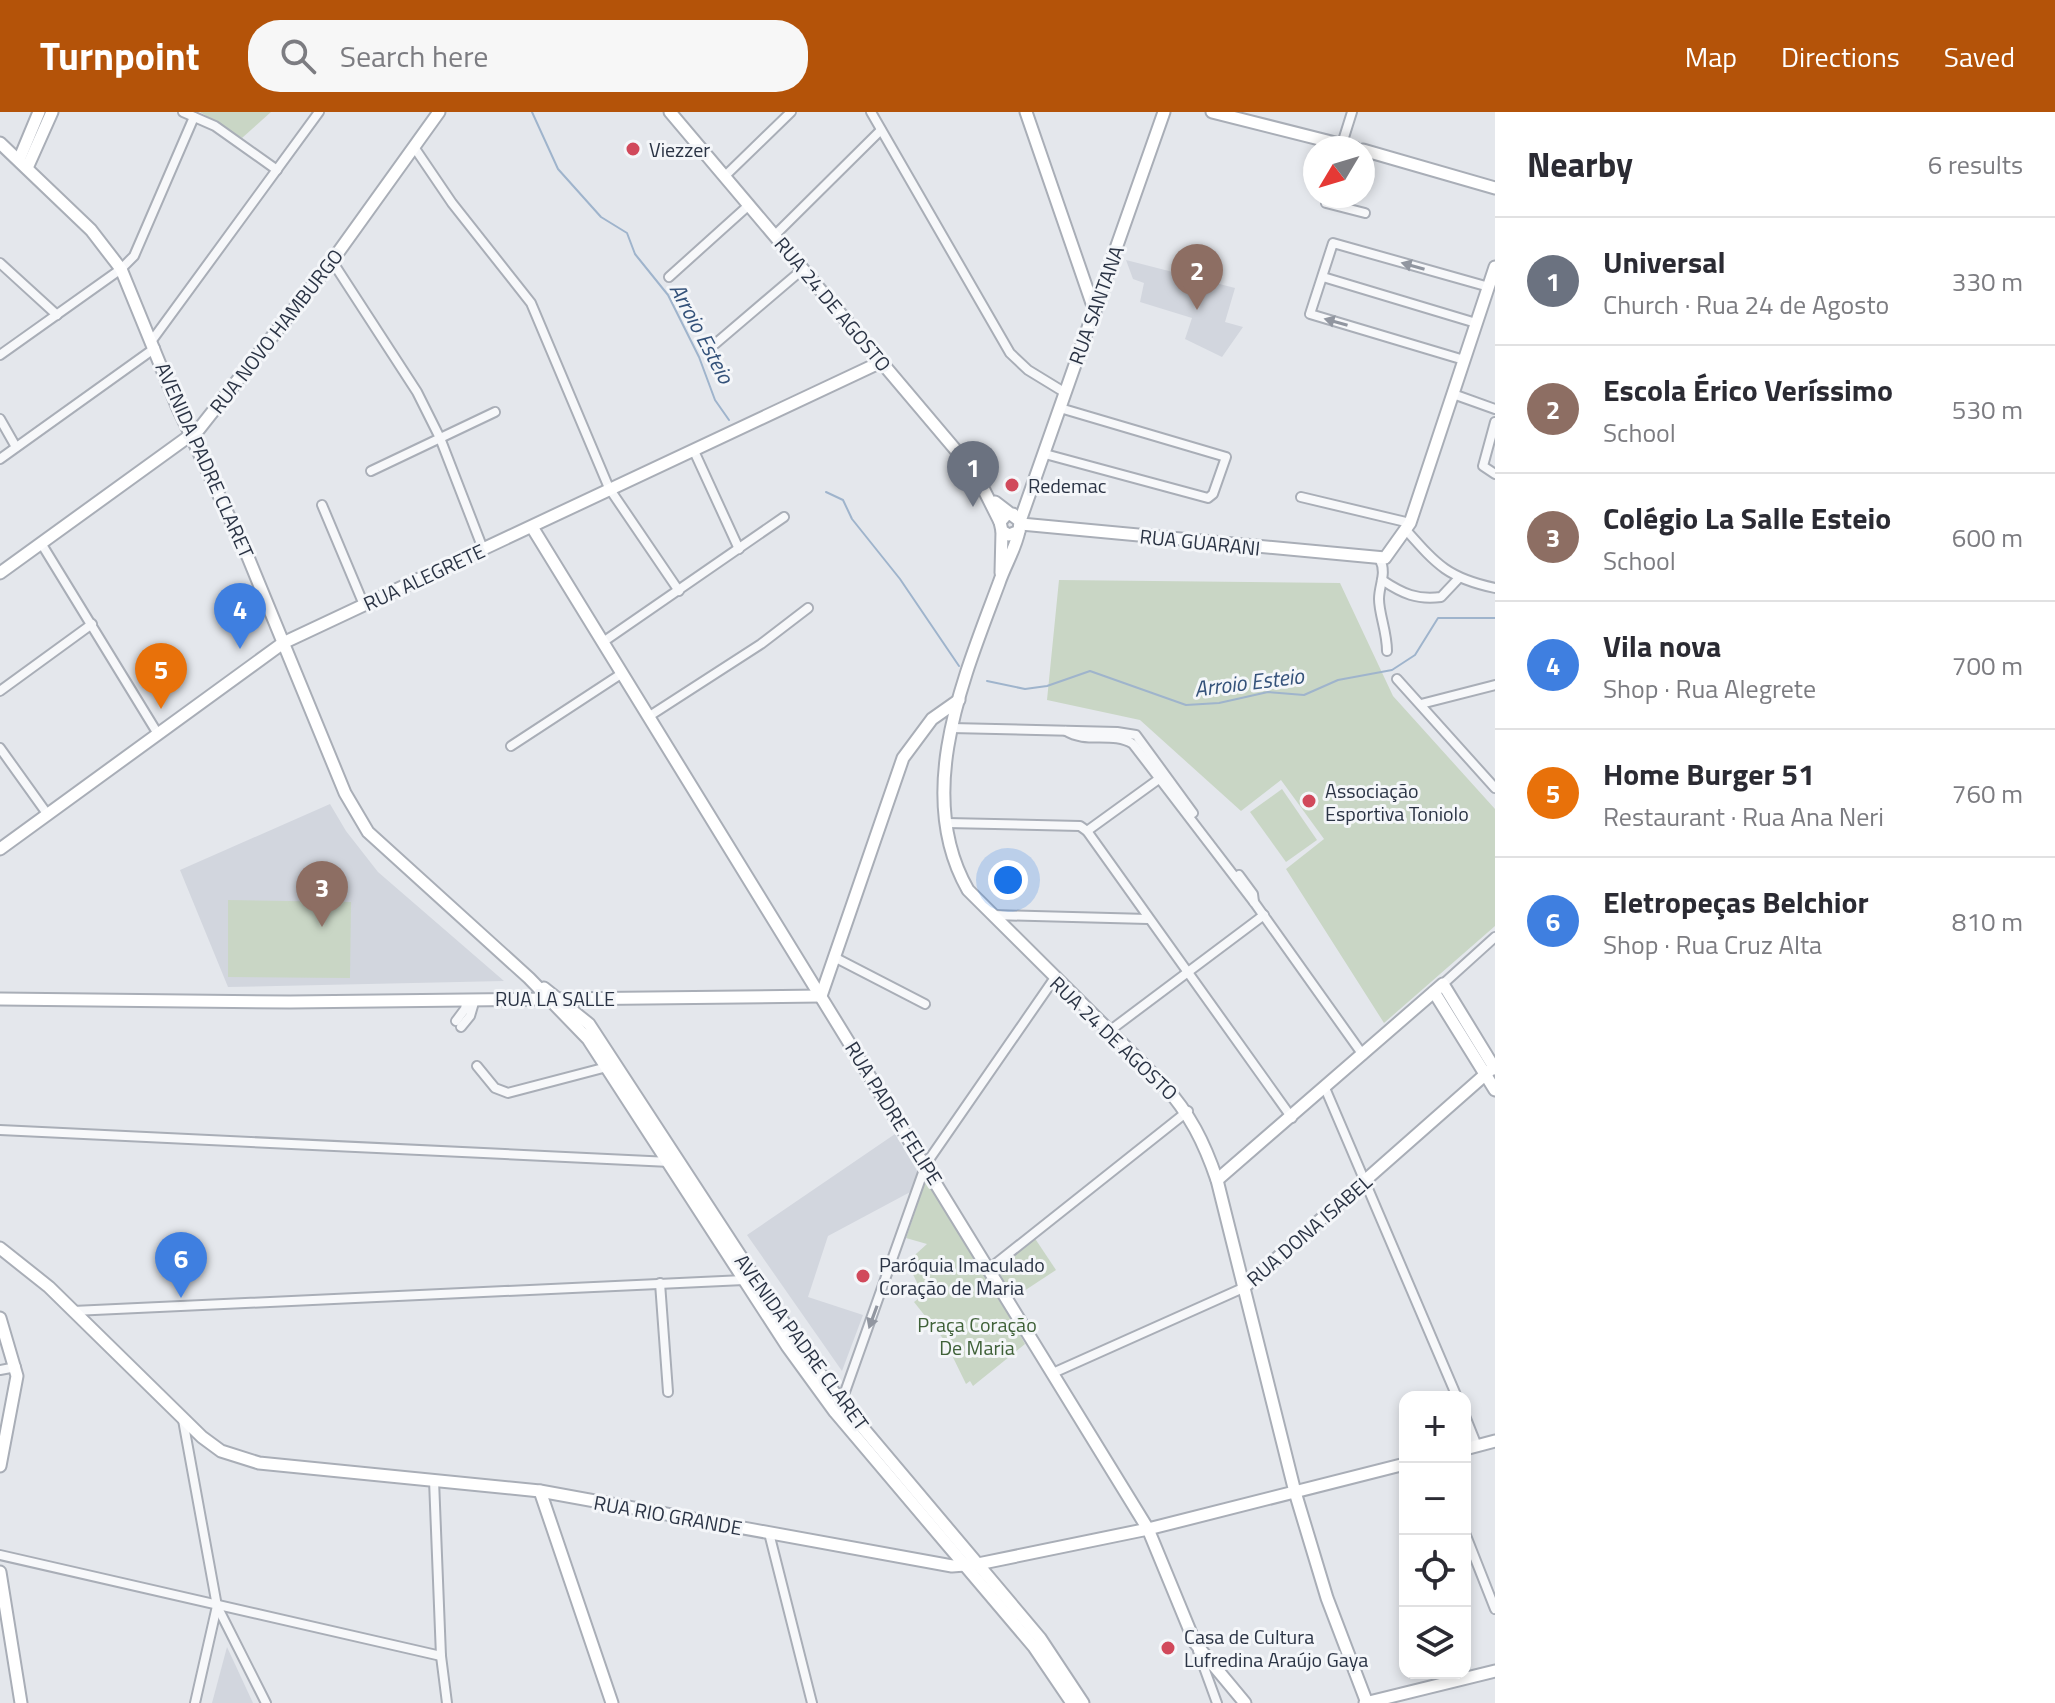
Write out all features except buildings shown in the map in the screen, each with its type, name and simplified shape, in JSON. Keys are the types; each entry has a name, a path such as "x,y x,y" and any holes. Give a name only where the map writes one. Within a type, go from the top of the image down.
{"main road":[{"path":"23,164 39,112"},
{"path":"23,164 52,112"},
{"name":"RUA NOVO HAMBURGO","path":"0,573 199,429 332,261 439,112"},
{"name":"RUA 24 DE AGOSTO","path":"670,112 976,474 991,499 1001,526 1000,578"},
{"path":"1026,112 1095,312"},
{"name":"RUA SANTANA","path":"1018,521 1030,499 1064,392 1164,112"},
{"path":"1212,112 1303,136"},
{"name":"AVENIDA PADRE CLARET","path":"0,143 99,239 121,269 345,793 368,832 529,978 578,1027 794,1338 838,1408"},
{"path":"1375,153 1495,188"},
{"path":"1380,560 1391,552 1408,527 1476,323 1490,293 1495,267"},
{"name":"RUA ALEGRETE","path":"0,849 283,643 881,362"},
{"name":"RUA 24 DE AGOSTO","path":"991,499 1018,521 1014,551 1000,578 951,728 945,774 947,823 959,874 991,915 1188,1111 1202,1136 1217,1180 1295,1492 1327,1598 1366,1703"},
{"path":"1001,526 1007,514 1018,521"},
{"name":"RUA GUARANI","path":"1001,526 1009,535 1018,521 1380,560"},
{"name":"RUA PADRE FELIPE","path":"532,527 1148,1529 1195,1643 1245,1703"},
{"path":"821,996 903,758 946,707 959,700"},
{"path":"925,729 951,728"},
{"name":"AVENIDA PADRE CLARET","path":"529,978 562,999 589,1024 668,1158"},
{"path":"1217,1180 1439,988 1493,1069 1495,1090"},
{"name":"RUA LA SALLE","path":"0,999 821,996"},
{"name":"RUA DONA ISABEL","path":"1243,1288 1493,1069"},
{"name":"AVENIDA PADRE CLARET","path":"686,1180 744,1280 838,1408 1060,1664 1083,1703"},
{"name":"RUA RIO GRANDE","path":"0,1248 73,1311 183,1420 221,1451 241,1459 540,1491 910,1559 972,1565 1148,1529 1399,1466"},
{"path":"0,1318 16,1367 17,1388 0,1466"},
{"path":"1471,1447 1495,1441"},
{"path":"540,1491 612,1703"},
{"name":"AVENIDA PADRE CLARET","path":"972,1565 1072,1703"},
{"path":"0,1572 2,1605 21,1703"},
{"path":"1366,1703 1495,1671"}],"street":[{"path":"183,112 215,126 277,170"},
{"path":"0,459 154,344 319,112"},
{"path":"724,177 791,112"},
{"path":"871,112 1010,353 1028,370 1064,392"},
{"path":"1344,136 1352,112"},
{"path":"0,355 121,269 134,256 194,117"},
{"path":"775,235 881,130"},
{"path":"414,147 452,203 531,303 609,488 679,591"},
{"path":"669,277 749,205"},
{"path":"1346,208 1365,213"},
{"path":"1464,360 1310,314 1333,243 1490,293"},
{"path":"332,261 417,392 440,438 483,549"},
{"path":"0,263 57,315"},
{"path":"715,344 803,269"},
{"path":"1323,277 1476,323"},
{"path":"1453,394 1495,409"},
{"path":"1045,454 1208,498 1213,494 1226,457 1060,408"},
{"path":"371,471 495,412"},
{"path":"0,419 16,447"},
{"path":"1495,422 1494,435 1483,466 1495,474"},
{"path":"694,451 739,549"},
{"path":"1301,497 1408,527 1430,556 1458,579 1495,588"},
{"path":"322,505 364,605"},
{"path":"603,642 784,517"},
{"path":"41,543 158,734"},
{"path":"1380,560 1383,566 1378,603 1387,628 1387,651"},
{"path":"1382,580 1409,596 1421,599 1441,597 1458,579"},
{"path":"648,717 761,644 808,608"},
{"path":"0,691 92,624"},
{"path":"511,746 621,674"},
{"path":"1397,679 1495,788"},
{"path":"1421,704 1495,685"},
{"path":"951,728 1066,731 1135,740 1363,1055"},
{"path":"0,748 48,815"},
{"path":"1087,831 1162,777"},
{"path":"947,823 1080,826 1087,831 1292,1118"},
{"path":"991,915 1148,919"},
{"path":"1108,1032 1264,915"},
{"path":"1439,988 1495,937"},
{"path":"834,957 925,1004"},
{"path":"838,1408 926,1164 1054,979"},
{"path":"458,1024 470,1016 471,999"},
{"path":"477,1066 495,1088 508,1093 607,1067"},
{"path":"1325,1088 1454,1391"},
{"path":"989,1269 1188,1111"},
{"path":"0,1130 668,1158"},
{"path":"73,1311 744,1280"},
{"path":"660,1283 668,1392"},
{"name":"RUA DONA ISABEL","path":"1053,1373 1243,1288"},
{"path":"0,1370 16,1367"},
{"path":"183,1420 217,1606 266,1703"},
{"path":"434,1480 441,1656 447,1703"},
{"path":"769,1533 812,1703"},
{"path":"1466,1535 1495,1609"},
{"path":"0,1555 441,1656"},
{"path":"195,1703 217,1606"},
{"path":"1195,1643 1217,1703"}],"shaded area":[{"path":"1126,260 1235,288 1225,322 1243,327 1222,357 1185,339 1192,318 1140,302 1144,283 1133,279"},
{"path":"330,804 346,831 378,872 504,981 228,987 180,870"},
{"path":"895,1134 919,1174 914,1190 828,1236 808,1297 863,1315 842,1371 747,1235"},
{"path":"227,1647 253,1703 212,1703"}],"green space":[{"path":"200,112 271,112 242,138"},
{"path":"1059,580 1340,583 1393,696 1495,809 1495,926 1384,1023 1286,869 1324,839 1281,780 1241,811 1140,720 1047,700"},
{"path":"1282,789 1317,840 1286,862 1250,812"},
{"path":"228,900 351,902 350,978 228,977"},
{"name":"Praça Coração De Maria","path":"928,1174 950,1219 1025,1344 973,1386 970,1381 966,1384 945,1341 914,1302 923,1295 907,1262 927,1244 906,1238"},
{"path":"1034,1237 1056,1270 1012,1299 992,1269"}],"waterway":[{"name":"Arroio Esteio","path":"532,112 558,169 601,217 627,233 635,254 668,295 699,357 715,400 729,420"},
{"name":"Arroio Esteio","path":"826,492 843,500 852,519 900,579 959,666"},
{"name":"Arroio Esteio","path":"987,681 1025,689 1047,686 1090,671 1186,705 1219,703 1268,692 1304,695 1338,680 1392,670 1415,655 1438,618 1495,618"}],"place":[{"name":"Viezzer","path":"633,149"},
{"name":"Escola Érico Veríssimo","path":"1197,310"},
{"name":"Redemac","path":"1012,485"},
{"name":"Universal","path":"973,507"},
{"name":"Vila nova","path":"240,649"},
{"name":"Home Burger 51","path":"161,709"},
{"name":"Associação Esportiva Toniolo","path":"1309,801"},
{"name":"Colégio La Salle Esteio","path":"322,927"},
{"name":"Paróquia Imaculado Coração de Maria","path":"863,1276"},
{"name":"Eletropeças Belchior","path":"181,1298"},
{"name":"Casa de Cultura Lufredina Araújo Gaya","path":"1168,1648"}]}
